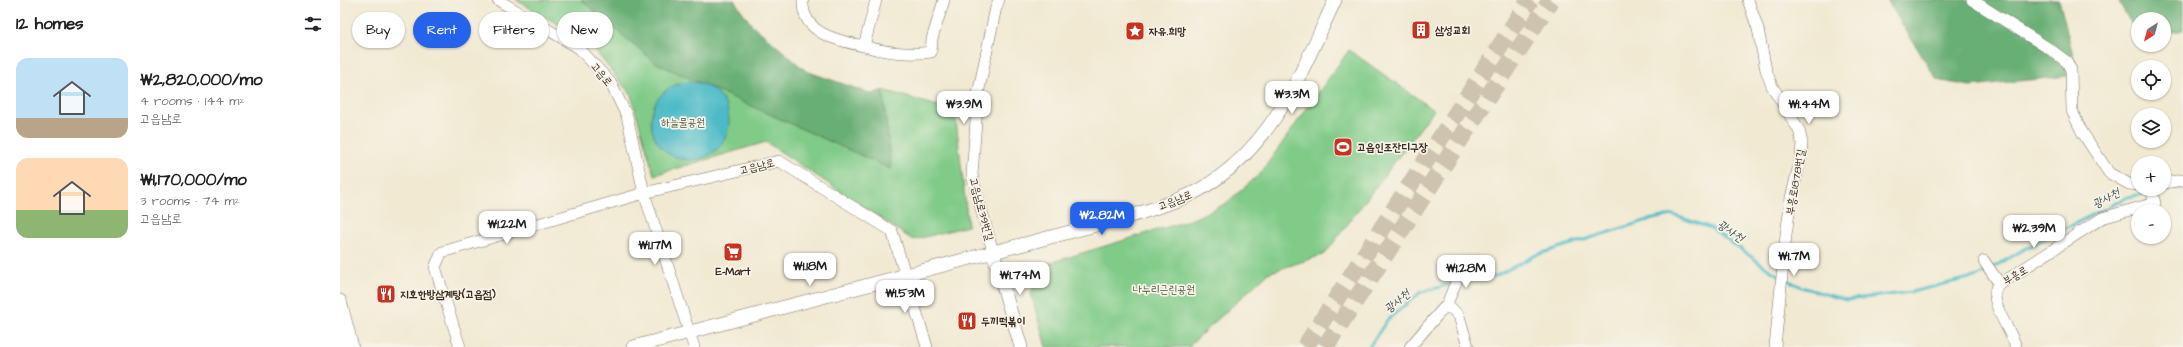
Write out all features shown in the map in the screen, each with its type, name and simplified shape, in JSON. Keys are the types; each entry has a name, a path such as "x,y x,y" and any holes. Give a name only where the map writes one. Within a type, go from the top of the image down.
{"street":[{"name":"고읍로","path":"498,0 580,48 610,82 627,116 644,193"},
{"path":"803,0 803,7 809,21 819,32 833,40 885,52 908,55 931,52 932,39 944,0"},
{"path":"864,46 876,0"},
{"name":"고읍남로39번길","path":"993,252 972,175 978,94 996,7 999,0"},
{"name":"고읍남로","path":"633,347 1158,207 1199,190 1228,170 1254,145 1274,121 1294,86 1335,0"},
{"path":"1972,0 2051,50 2067,62 2071,70 2072,111 2082,132 2109,173 2131,184"},
{"name":"부흥로1878번길","path":"1752,1 1772,86 1798,130 1802,143 1801,157 1791,198 1786,235 1785,264 1780,287 1776,347"},
{"name":"고읍남로","path":"460,347 435,267 442,252 644,193 779,161 892,231 927,347"},
{"path":"2171,181 2183,180"},
{"path":"644,193 694,347"},
{"name":"부흥로","path":"2016,347 1995,301 1994,291 1999,283 2032,264 2102,218 2154,197"},
{"path":"993,252 1021,347"},
{"path":"1984,262 1999,283"},
{"path":"1410,347 1447,304 1464,265"},
{"path":"340,301 352,347"},
{"path":"1447,304 1459,316 1468,347"},
{"path":"342,347 341,335 346,323"}],"green space":[{"name":"하늘물공원","path":"516,0 581,0 603,12 557,12 557,24 549,19 549,12 537,12"},
{"path":"581,0 734,0 751,24 806,71 872,94 883,90 891,169 656,63 613,27 613,12 595,12"},
{"path":"1887,0 2059,0 2078,75 1970,86 1937,80"},
{"path":"2118,0 2183,0 2183,30 2171,33 2171,12 2131,12 2131,23"},
{"name":"하늘물공원","path":"613,17 891,169 883,90 955,111 968,226 913,240 766,142 654,175 631,95 593,48 613,48"},
{"name":"나누리근린공원","path":"1349,50 1434,110 1325,254 1268,273 1191,344 1190,347 1046,347 1031,294 1043,265 1190,220 1225,204 1260,174"}],"water":[{"path":"690,82 705,85 712,89 722,99 726,106 729,121 726,136 722,143 712,153 705,157 690,160 675,157 668,153 658,143 654,136 651,121 654,106 658,99 668,89 675,85"}],"waterway":[{"name":"광사천","path":"2171,189 2183,187"},
{"name":"광사천","path":"1459,282 1473,278 1496,276 1536,255 1648,220 1673,215 1711,228 1771,271 1801,287 1846,300 1911,292 1978,276 2030,246 2128,197 2133,196"},
{"name":"광사천","path":"1369,347 1388,319 1421,292 1452,284"}],"tunnel":[{"path":"1305,347 1530,0"},
{"path":"1325,347 1551,0"}],"place":[{"name":"삼성교회","path":"1421,30"},
{"name":"자유.희망","path":"1135,31"},
{"name":"고읍인조잔디구장","path":"1343,147"},
{"name":"E-Mart","path":"733,252"},
{"name":"지호한방삼계탕(고읍점)","path":"386,294"},
{"name":"두끼떡볶이","path":"967,321"}]}
